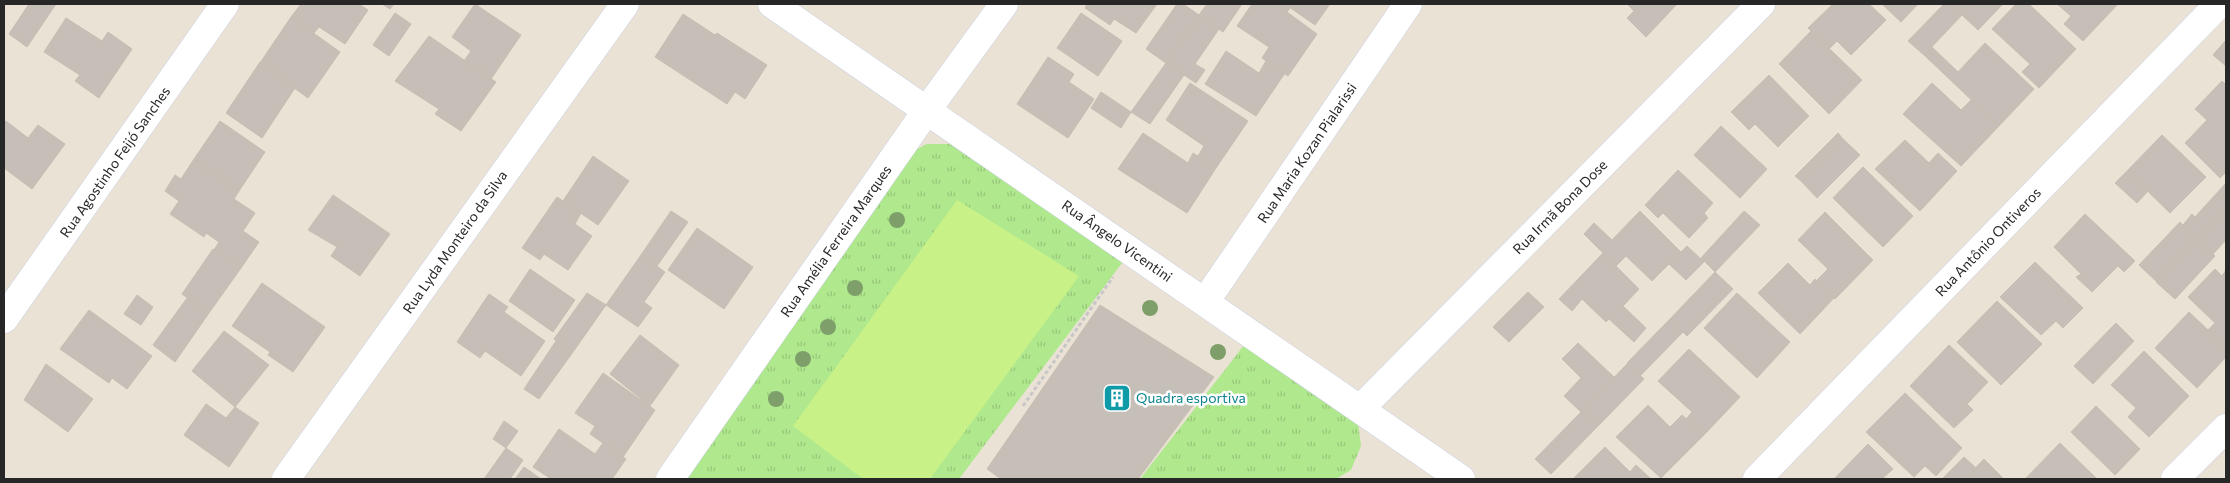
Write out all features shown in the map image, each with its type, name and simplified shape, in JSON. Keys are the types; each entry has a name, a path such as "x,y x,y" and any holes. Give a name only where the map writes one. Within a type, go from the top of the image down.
{"street":[{"name":"Rua Agostinho Feijó Sanches","path":"4,320 226,4"},
{"name":"Rua Lyda Monteiro da Silva","path":"286,479 625,4"},
{"name":"Rua Ângelo Vicentini","path":"772,4 1461,479"},
{"name":"Rua Amélia Ferreira Marques","path":"670,479 927,110 1004,4"},
{"name":"Rua Maria Kozan Pialarissi","path":"1205,302 1408,4"},
{"name":"Rua Irmã Bona Dose","path":"1360,409 1760,4"},
{"name":"Rua Antônio Ontiveros","path":"1757,479 2219,4"},
{"path":"2175,479 2226,428"}],"path":[{"path":"1023,406 1131,251"}],"green space":[{"path":"927,144 951,144 1125,259 959,479 681,479 904,156"},
{"path":"957,200 1079,276 930,479 863,479 793,426"},
{"path":"1248,340 1357,415 1361,446 1351,470 1336,479 1140,479"}],"building":[{"path":"29,4 56,4 27,47 9,34"},
{"path":"301,4 359,4 368,10 345,44 319,27 314,33 291,17"},
{"path":"382,4 394,4 390,9"},
{"path":"475,4 521,35 491,79 464,61 471,51 452,37"},
{"path":"1087,4 1157,4 1136,33 1114,19 1110,25 1085,8"},
{"path":"1177,4 1183,4 1199,15 1166,63 1146,49"},
{"path":"1207,4 1242,4 1223,32 1199,15"},
{"path":"1252,4 1284,4 1290,8 1287,12 1317,34 1288,76 1262,58 1269,47 1237,26"},
{"path":"1285,4 1330,4 1315,25"},
{"path":"1627,4 1677,4 1646,37 1627,18 1634,11"},
{"path":"1833,4 1869,4 1886,20 1851,55 1837,41 1829,49 1808,28"},
{"path":"1882,4 1918,4 1901,22"},
{"path":"1944,4 1950,4 1962,15 1924,55 1908,41"},
{"path":"1950,4 1973,4 1962,15"},
{"path":"1973,4 2003,4 1978,30 1962,15"},
{"path":"2016,4 2029,4 2076,49 2039,88 2022,72 2030,64 1992,29"},
{"path":"2057,4 2118,4 2083,41 2064,24 2071,16"},
{"path":"395,13 411,24 389,56 373,45"},
{"path":"1081,13 1122,41 1098,76 1057,48"},
{"path":"683,14 767,65 745,99 735,92 727,104 655,57"},
{"path":"1199,15 1219,29 1195,64 1205,70 1196,83 1166,63"},
{"path":"291,17 340,52 308,98 260,63"},
{"path":"66,18 102,41 108,32 132,49 99,98 75,81 80,75 44,52"},
{"path":"1811,31 1862,80 1829,114 1779,64"},
{"path":"429,36 496,82 461,131 435,114 439,109 395,81"},
{"path":"2226,40 2226,66 2213,55"},
{"path":"1985,43 2034,89 1999,126 1924,55 1932,47 1958,72"},
{"path":"1226,51 1259,73 1266,61 1285,73 1256,116 1205,84"},
{"path":"1048,57 1074,74 1069,82 1094,99 1068,138 1017,104"},
{"path":"260,62 295,88 262,138 226,113"},
{"path":"1166,63 1184,75 1150,124 1131,112"},
{"path":"1769,75 1809,116 1778,147 1755,124 1749,130 1731,112"},
{"path":"2222,81 2226,85 2226,172 2220,178 2185,143 2207,120 2195,109"},
{"path":"1190,83 1248,121 1216,168 1198,156 1204,146 1166,120"},
{"path":"1932,83 1961,110 1971,100 1999,126 1961,166 1903,114"},
{"path":"1101,92 1131,112 1121,128 1091,108"},
{"path":"6,121 28,138 38,125 65,144 32,189 4,168 4,124"},
{"path":"220,121 265,152 239,191 194,159"},
{"path":"1721,126 1767,169 1740,198 1694,155"},
{"path":"1143,133 1188,163 1193,153 1216,168 1187,213 1118,169"},
{"path":"1838,133 1843,139 1802,182 1795,176"},
{"path":"2162,135 2206,177 2170,213 2127,171"},
{"path":"1843,139 1860,155 1817,198 1802,182"},
{"path":"1905,140 1929,163 1938,153 1957,171 1920,211 1875,169"},
{"path":"593,156 629,181 598,225 563,201"},
{"path":"194,159 239,191 234,199 255,213 243,231 259,242 241,268 214,250 219,242 206,233 204,237 170,214 179,201 165,191 175,175 181,179"},
{"path":"1863,167 1913,216 1883,247 1833,198"},
{"path":"1678,170 1713,203 1704,213 1708,218 1689,238 1663,213 1658,218 1645,205"},
{"path":"2127,171 2148,191 2137,203 2115,183"},
{"path":"2226,183 2226,209 2197,239 2183,225 2192,214 2195,217"},
{"path":"333,195 390,234 360,276 331,256 337,247 308,230"},
{"path":"557,197 581,213 575,224 592,236 568,270 544,254 540,260 522,248"},
{"path":"2226,209 2226,240 2213,254 2197,239"},
{"path":"671,211 688,222 657,266 641,255"},
{"path":"1640,211 1681,252 1652,281 1626,256 1616,266 1584,234 1594,223 1612,240"},
{"path":"1744,211 1760,225 1715,272 1701,258"},
{"path":"1825,212 1873,260 1835,299 1816,281 1828,269 1798,240"},
{"path":"2085,214 2135,261 2124,272 2118,266 2092,292 2076,277 2081,274 2054,247"},
{"path":"2180,222 2197,239 2157,282 2139,265"},
{"path":"697,228 753,267 724,309 668,270"},
{"path":"2197,239 2215,256 2175,299 2156,282"},
{"path":"1687,246 1704,262 1686,280 1669,264"},
{"path":"213,249 241,268 209,313 182,294"},
{"path":"1603,253 1639,289 1623,306 1646,328 1634,342 1609,319 1606,322 1582,299 1572,311 1559,299"},
{"path":"641,255 665,272 644,302 652,308 638,327 606,305"},
{"path":"2035,262 2083,308 2063,328 2056,321 2041,335 2000,297"},
{"path":"1788,263 1810,285 1815,279 1834,298 1800,334 1758,293"},
{"path":"530,269 575,300 553,332 509,301"},
{"path":"2215,269 2222,276 2226,270 2226,347 2208,330 2215,323 2188,297"},
{"path":"1715,272 1733,289 1687,336 1670,319"},
{"path":"262,283 325,327 293,372 268,355 270,352 232,326"},
{"path":"1528,292 1544,307 1509,342 1493,327"},
{"path":"587,293 606,305 573,352 554,339"},
{"path":"1737,293 1790,342 1757,378 1704,328"},
{"path":"489,294 508,307 504,312 545,341 521,376 485,351 480,358 457,342"},
{"path":"137,295 153,307 141,325 124,314"},
{"path":"187,298 209,313 175,362 153,345"},
{"path":"1997,301 2042,344 2001,385 1957,342"},
{"name":"Quadra esportiva","path":"1100,305 1214,377 1138,479 1001,479 987,469"},
{"path":"89,310 152,356 127,389 112,378 109,383 60,349"},
{"path":"2189,312 2226,347 2226,357 2197,388 2155,348"},
{"path":"1670,319 1683,332 1640,376 1627,363"},
{"path":"2116,323 2134,341 2093,384 2074,366"},
{"path":"224,331 269,365 235,407 192,371"},
{"path":"640,335 679,365 650,406 610,374"},
{"path":"556,341 573,352 539,399 524,389"},
{"path":"1578,343 1614,377 1581,412 1564,396 1581,378 1562,359"},
{"path":"1949,345 1988,382 1967,404 1973,410 1954,428 1910,386"},
{"path":"1689,349 1740,397 1704,435 1686,419 1692,412 1658,381"},
{"path":"2144,351 2189,396 2149,437 2128,417 2136,408 2111,385"},
{"path":"46,364 93,399 68,432 24,400"},
{"path":"1627,364 1644,379 1597,427 1581,412"},
{"path":"603,373 655,410 623,457 590,434 595,426 575,413"},
{"path":"1905,393 1962,448 1936,476 1925,466 1914,477 1866,432"},
{"path":"206,404 226,418 235,407 259,423 229,467 184,435"},
{"path":"1648,405 1670,427 1682,415 1704,435 1661,478 1616,437"},
{"path":"2096,406 2140,449 2115,475 2071,432"},
{"path":"1581,412 1597,427 1551,474 1535,459"},
{"path":"504,421 518,431 506,448 493,439"},
{"path":"559,429 595,454 603,443 626,459 612,479 551,479 533,467"},
{"path":"2060,443 2097,479 2025,479"},
{"path":"1868,444 1893,469 1882,479 1834,479"},
{"path":"1605,447 1630,472 1636,465 1651,479 1573,479"},
{"path":"506,448 523,460 510,479 484,479"},
{"path":"1964,457 1976,468 1965,479 1942,479"},
{"path":"1984,459 2004,479 1965,479"},
{"path":"524,467 541,479 515,479"}],"place":[{"name":"Quadra esportiva","path":"1117,398"}]}
